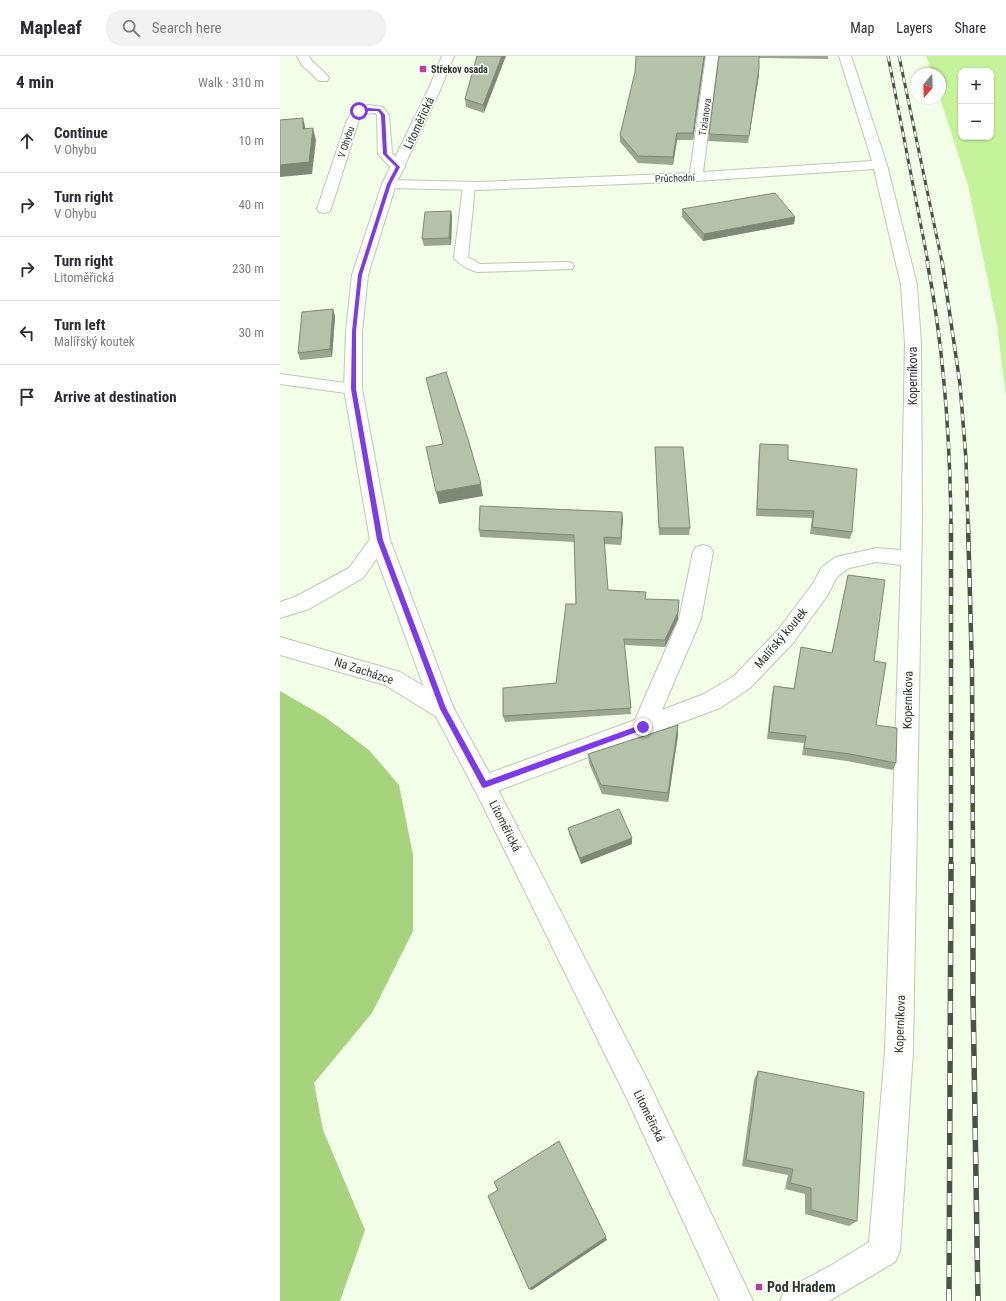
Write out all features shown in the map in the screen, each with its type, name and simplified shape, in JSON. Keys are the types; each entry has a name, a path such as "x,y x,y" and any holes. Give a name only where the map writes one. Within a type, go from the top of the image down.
{"street":[{"path":"303,56 306,62 323,78"},
{"name":"Litoměřická","path":"448,56 389,184 360,275 354,331 354,389 380,540 443,709 484,785 639,1093 737,1301"},
{"name":"Tizianova","path":"696,177 712,56"},
{"name":"Koperníkova","path":"796,1301 841,1277 884,1251 899,1052 912,558 913,344 909,285 880,165 845,56"},
{"name":"V Ohybu","path":"324,208 353,120 359,111 369,109 379,110 383,115 385,154 398,167"},
{"name":"Průchodní","path":"389,184 469,186 696,177 880,165"},
{"path":"280,610 302,603 356,573 380,540"},
{"path":"643,727 661,690 690,619 703,552"},
{"name":"Malířský koutek","path":"484,785 712,701 742,682 785,637 820,590 829,572 843,562 877,555 912,558"},
{"name":"Na Zacházce","path":"280,646 392,678 443,709"}],"lane":[{"path":"469,186 461,258 477,268 567,266"},
{"path":"280,379 354,389"}],"shaded area":[{"path":"926,56 1006,56 1006,397 997,324 968,185 942,104 946,104 946,68 930,68"},
{"path":"280,691 325,717 369,750 399,785 413,855 413,931 372,1013 314,1083 323,1130 365,1230 340,1301 280,1301"}],"building":[{"path":"477,56 502,56 483,105 465,99"},
{"path":"636,56 704,56 693,133 677,133 673,157 638,156 620,135 635,72"},
{"path":"719,56 759,56 759,68 749,136 709,134"},
{"path":"303,118 303,129 313,128 309,162 280,165 280,120"},
{"path":"775,193 795,217 704,234 682,209"},
{"path":"451,211 449,238 422,239 425,212"},
{"path":"333,309 330,349 298,353 302,312"},
{"path":"446,372 481,484 436,492 426,447 443,444 426,378"},
{"path":"760,444 788,445 788,460 857,469 852,532 812,527 814,511 757,509"},
{"path":"655,447 683,447 690,528 659,528"},
{"path":"480,506 622,512 621,538 604,537 608,590 646,592 645,599 679,600 678,612 665,640 624,639 631,708 503,716 503,688 556,683 566,604 576,604 574,535 479,530"},
{"path":"848,575 885,580 874,661 886,663 876,725 897,728 896,763 850,754 804,748 806,736 769,732 774,686 794,689 801,647 832,653"},
{"path":"678,725 668,793 601,785 588,754"},
{"path":"619,809 632,838 580,858 568,828"},
{"path":"758,1071 864,1092 857,1221 811,1210 811,1188 790,1183 793,1169 746,1160"},
{"path":"559,1141 606,1237 529,1289 488,1196 498,1190 494,1182"}],"railway":[{"path":"888,56 928,262"},
{"path":"899,56 942,262"},
{"path":"927,261 942,360 949,459 951,525"},
{"path":"942,261 960,384 966,460 968,525"},
{"path":"968,524 972,671 973,865"},
{"path":"951,525 951,864"},
{"path":"949,1301 951,864"},
{"path":"973,865 973,995 978,1301"}],"place":[{"name":"Střekov osada","path":"423,69"},
{"name":"Pod Hradem","path":"759,1287"}],"route":[{"path":"359,111 369,109 379,110 383,115 382,128 385,154 398,167 389,184 360,275 354,331 354,389 380,540 443,709 484,785 643,727"}]}
